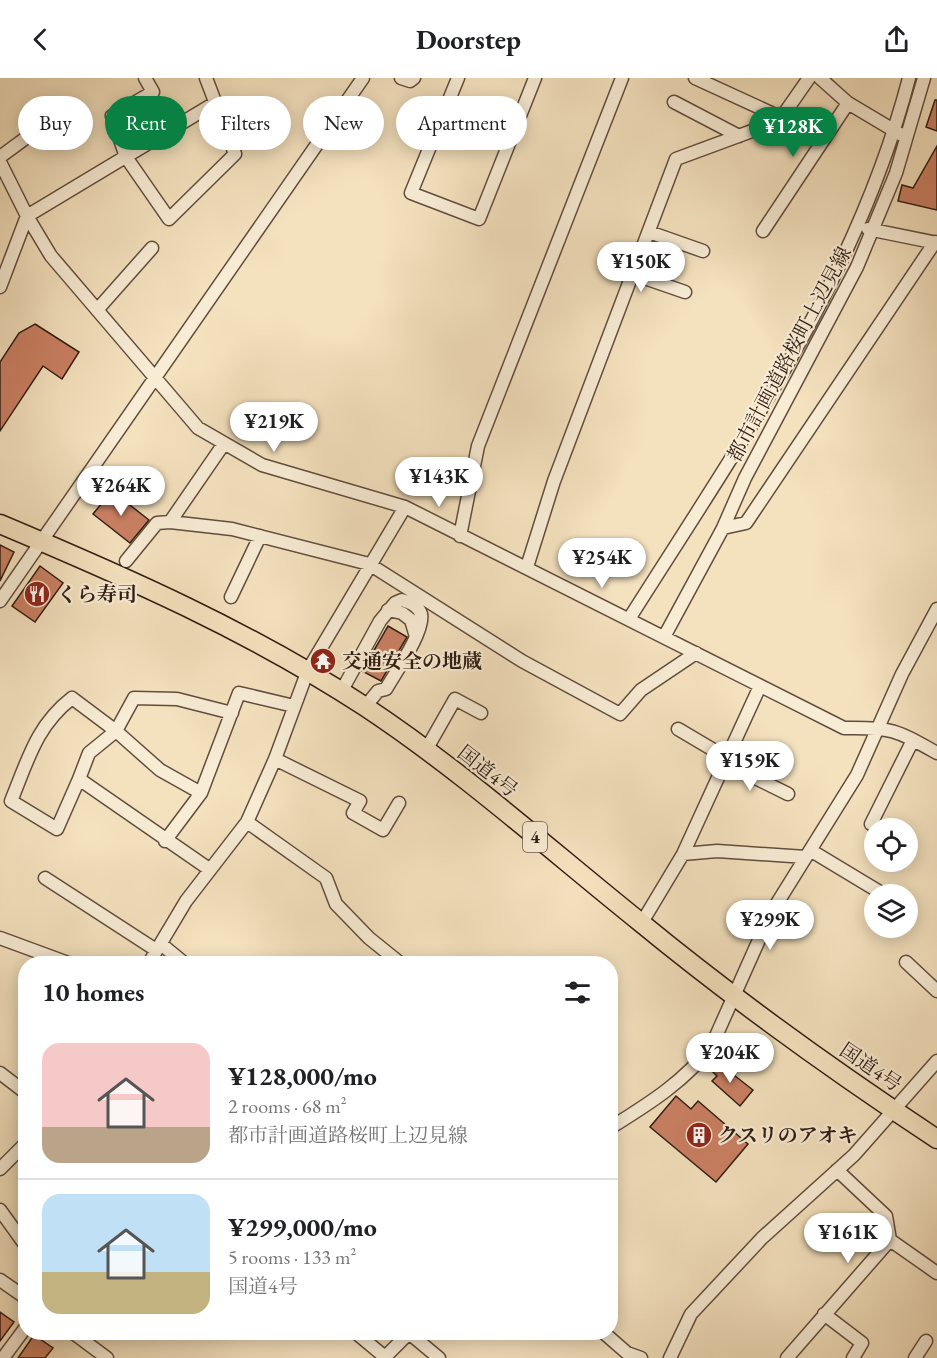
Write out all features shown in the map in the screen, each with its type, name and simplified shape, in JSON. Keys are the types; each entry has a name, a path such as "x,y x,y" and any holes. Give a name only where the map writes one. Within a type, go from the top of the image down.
{"highway":[{"name":"国道4号","path":"0,524 195,609 308,670 365,707 426,750 732,996 937,1139"}],"street":[{"path":"145,78 153,92 112,116 126,157 170,219 235,154 233,150"},
{"path":"206,78 212,96"},
{"path":"0,601 363,78"},
{"path":"401,78 410,81 414,78"},
{"path":"458,78 411,193 479,219 535,78"},
{"path":"460,536 478,446 622,78"},
{"path":"695,78 782,118"},
{"path":"527,567 555,481 676,159 782,118 809,78"},
{"path":"820,78 848,103 895,132 909,136"},
{"name":"都市計画道路桜町上辺見線","path":"629,619 753,425 827,294 859,227 895,132 909,78"},
{"name":"都市計画道路桜町上辺見線","path":"664,637 723,528 745,478 840,303 874,230 909,136 924,78"},
{"path":"674,102 739,136"},
{"path":"763,231 848,103"},
{"path":"0,287 27,216 199,113"},
{"path":"18,145 0,159 27,216 51,255 198,428 223,445 262,465 405,507 844,728 879,727 898,731 937,753"},
{"path":"723,528 746,523 936,242 859,227"},
{"path":"649,232 703,251"},
{"path":"97,310 152,248"},
{"path":"633,274 685,292"},
{"path":"170,522 223,445"},
{"path":"153,956 208,869 247,822 275,759 308,670 405,507"},
{"path":"126,561 157,523 170,522 232,529 369,564 522,661 620,714 641,690 696,653"},
{"path":"231,597 260,536"},
{"path":"341,692 388,610 402,600 415,605 421,612 416,637 386,688 378,692 365,707"},
{"path":"618,1123 653,1101 698,1063 718,1033 732,996 771,913 857,775 902,674 937,609"},
{"path":"641,924 683,854 760,686"},
{"path":"165,841 201,793 239,693 294,706"},
{"path":"201,793 160,770 116,731 72,699 53,713 39,733 11,801 57,829 89,753 116,731 134,698 177,699 231,713"},
{"path":"426,750 455,699 481,713"},
{"path":"678,729 726,760 788,794"},
{"path":"874,818 913,740"},
{"path":"275,759 360,801 353,813 383,830 399,802"},
{"path":"79,779 208,869"},
{"path":"247,822 326,878 336,904 369,938 391,956"},
{"path":"683,854 717,851 808,853 865,884"},
{"path":"45,878 173,956"},
{"path":"0,938 49,956"},
{"path":"906,962 937,991"},
{"path":"670,1358 691,1314 762,1238 854,1155 937,1061"},
{"path":"0,1073 18,1087"},
{"path":"0,1169 18,1151"},
{"path":"837,1170 886,1216 890,1239 937,1273"},
{"path":"0,1210 18,1235"},
{"path":"787,1358 890,1239"},
{"path":"0,1280 18,1292"},
{"path":"824,1314 862,1343 853,1358"},
{"path":"3,1358 18,1338"},
{"path":"83,1340 107,1358"},
{"path":"364,1340 384,1358 401,1340"},
{"path":"418,1340 439,1358"},
{"path":"612,1340 627,1353 641,1358"},
{"path":"915,1358 926,1341"}],"building":[{"path":"935,100 937,100 937,131 926,127"},
{"path":"937,146 937,210 898,201 902,185 913,188"},
{"path":"35,324 79,352 62,379 43,366 0,431 0,362 19,333"},
{"path":"112,491 149,520 130,543 93,514"},
{"path":"0,545 14,552 0,581"},
{"name":"くら寿司","path":"40,566 63,583 35,622 12,606"},
{"path":"388,626 407,637 381,681 362,671"},
{"path":"716,1061 753,1090 740,1106 712,1081 717,1076 709,1068"},
{"name":"クスリのアオキ","path":"676,1096 691,1109 698,1101 748,1144 716,1182 650,1127"},
{"path":"0,1312 14,1322 0,1341"},
{"path":"31,1340 41,1340 53,1348 45,1358 18,1358"}],"place":[{"name":"くら寿司","path":"37,594"},
{"name":"交通安全の地蔵","path":"323,661"},
{"name":"クスリのアオキ","path":"699,1135"}]}
